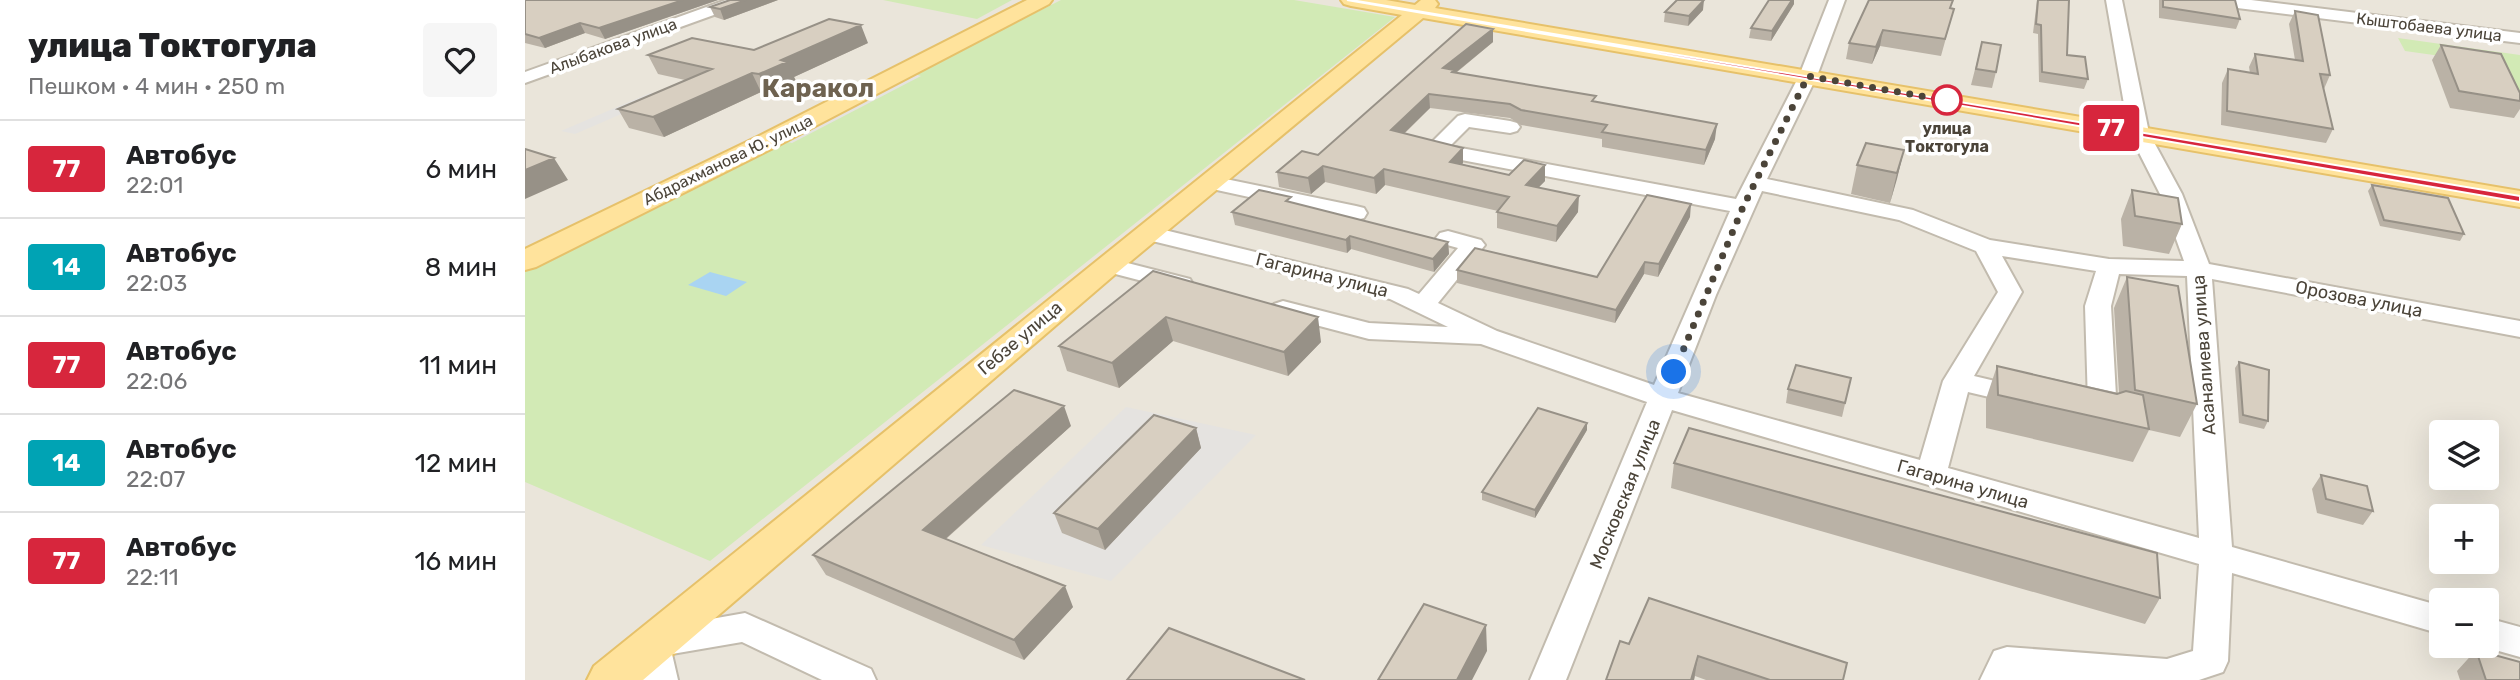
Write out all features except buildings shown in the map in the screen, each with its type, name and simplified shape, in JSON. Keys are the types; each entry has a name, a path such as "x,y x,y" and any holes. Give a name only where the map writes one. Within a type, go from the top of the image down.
{"main road":[{"name":"Абдрахманова Ю. улица","path":"525,261 768,141 1041,0"},
{"path":"1351,0 1426,6 1808,76 2520,199"},
{"name":"Гебзе улица","path":"610,680 651,643 1108,265 1426,6"}],"street":[{"name":"Алыбакова улица","path":"525,78 539,64 741,0"},
{"name":"Московская улица","path":"1548,680 1743,207 1808,76 1837,0"},
{"name":"Асаналиева улица","path":"1998,680 2007,662 2167,675 2210,661 2216,557 2199,269 2171,194 2139,133 2114,0"},
{"name":"Кыштобаева улица","path":"2214,0 2520,38"},
{"path":"1510,127 1465,120 1435,149 1743,207"},
{"path":"1211,182 1356,213"},
{"name":"Орозова улица","path":"1754,183 1905,215 1985,246 2109,266 2199,269 2520,329"},
{"name":"Гагарина улица","path":"1148,233 1399,294 1488,337 1664,398 2429,617"},
{"path":"1422,306 1473,245 1448,238"},
{"path":"1931,474 1957,381 2010,292 1985,246"},
{"path":"1108,265 1199,288"},
{"path":"1957,381 2103,414 2098,306 2109,266"},
{"name":"Гагарина улица","path":"1264,304 1369,331 1488,337"},
{"path":"660,680 651,643 745,627 857,680"},
{"path":"2499,636 2520,642"}],"shaded area":[{"name":"Каракол","path":"525,0 2520,0 2520,680 525,680"},
{"path":"914,74 921,76 792,143 784,141"},
{"path":"650,93 663,96 575,134 561,131"},
{"path":"1126,407 1256,435 1111,581 981,545"}],"green space":[{"path":"883,0 1012,0 977,19"},
{"path":"1061,0 1294,0 1395,17 710,561 525,482 525,271"},
{"path":"2398,38 2520,55 2520,97 2498,64 2405,51"}],"water":[{"path":"710,272 747,282 726,296 688,285"}],"bus line":[{"name":"77","path":"1351,0 2520,199"}],"place":[{"name":"улица Токтогула","path":"1947,100"}],"district":[{"name":"Каракол","path":"818,88"}],"route":[{"path":"1674,372 1743,207 1808,76 1949,101 1947,100"}]}
